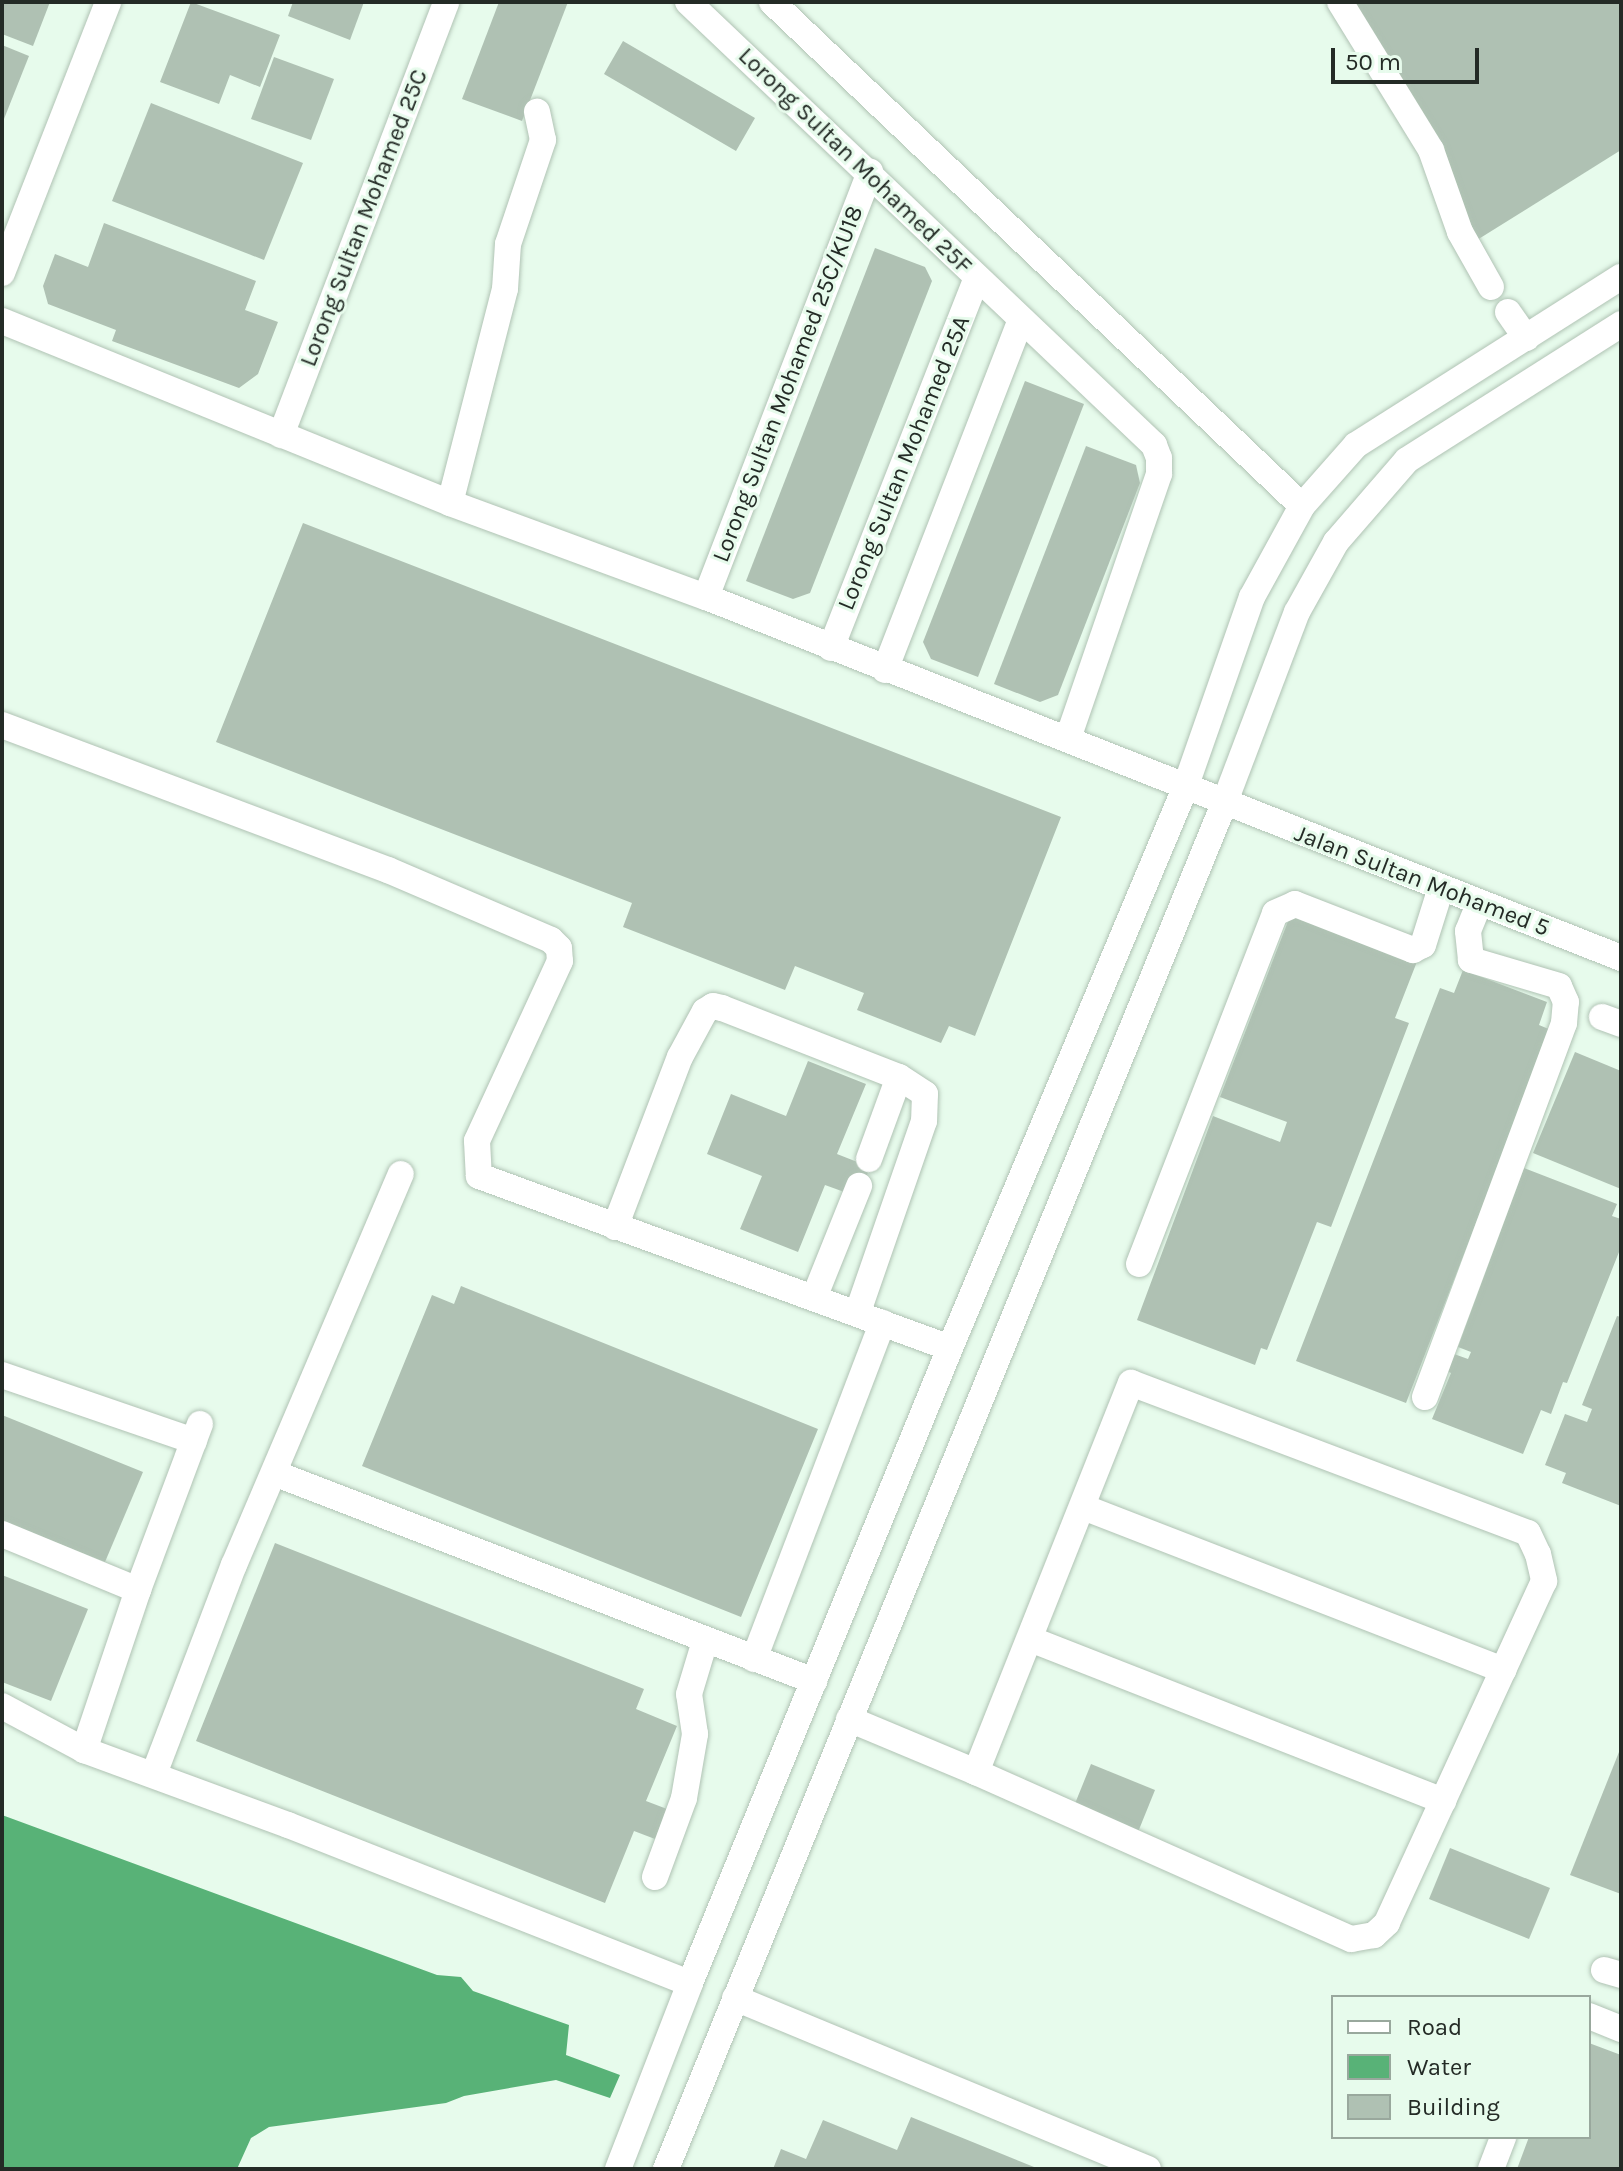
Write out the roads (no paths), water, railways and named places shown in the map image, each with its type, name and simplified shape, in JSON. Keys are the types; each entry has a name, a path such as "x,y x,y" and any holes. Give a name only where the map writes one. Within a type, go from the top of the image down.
{"street":[{"path":"2,273 108,2"},
{"name":"Lorong Sultan Mohamed 25C","path":"281,435 446,2"},
{"name":"Lorong Sultan Mohamed 25F","path":"688,2 1154,445 1159,458 1159,474 1068,739"},
{"path":"772,2 1302,506"},
{"path":"1340,2 1431,150 1460,232 1491,287"},
{"path":"450,503 505,289 508,244 543,140 543,127 537,112"},
{"name":"Lorong Sultan Mohamed 25C/KU18","path":"706,597 870,172"},
{"path":"618,2169 690,1983 950,1348 1185,788 1252,597 1302,506 1356,445 1621,277"},
{"name":"Lorong Sultan Mohamed 25A","path":"831,648 977,278"},
{"path":"1508,312 1526,338"},
{"path":"885,670 1021,319"},
{"name":"Jalan Sultan Mohamed 5","path":"2,321 450,503 706,597 885,670 1068,739 1224,804 1621,958"},
{"path":"666,2169 1224,804 1297,612 1336,542 1407,460 1621,324"},
{"path":"2,725 388,870 551,940 559,948 560,961 477,1141 479,1176 950,1348"},
{"path":"1139,1264 1275,913 1295,904 1413,950 1423,945 1441,888"},
{"path":"1425,1397 1564,1023 1566,1002 1559,986 1471,960 1468,931 1480,902"},
{"path":"615,1227 664,1093 709,1008 722,1008 899,1077 923,1091 927,1112 872,1272 870,1318 754,1659"},
{"path":"869,1159 899,1077"},
{"path":"154,1774 274,1473 401,1174"},
{"path":"814,1298 859,1186"},
{"path":"831,1256 872,1272"},
{"path":"2,1375 197,1433 138,1590 84,1750"},
{"path":"849,1719 976,1772 1351,1939 1374,1935 1387,1923 1544,1581 1528,1533 1131,1383 976,1772"},
{"path":"274,1473 814,1681"},
{"path":"1083,1507 1503,1670"},
{"path":"2,1534 138,1590"},
{"path":"1030,1639 1443,1801"},
{"path":"655,1877 684,1798 695,1734 689,1694 705,1641"},
{"path":"2,1706 84,1750 154,1774 690,1983"},
{"path":"735,1998 1148,2169"},
{"path":"1591,2017 1621,2029"},
{"path":"1491,2169 1502,2139"}],"water":[{"path":"2,1815 437,1975 461,1977 473,1991 569,2025 566,2055 620,2075 610,2098 556,2080 464,2096 446,2103 269,2127 251,2138 237,2169 2,2169"}]}
